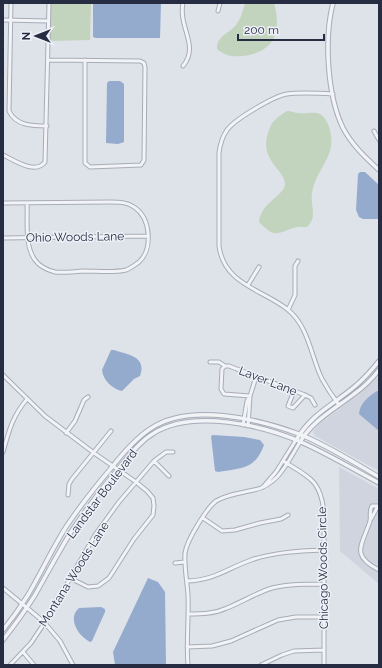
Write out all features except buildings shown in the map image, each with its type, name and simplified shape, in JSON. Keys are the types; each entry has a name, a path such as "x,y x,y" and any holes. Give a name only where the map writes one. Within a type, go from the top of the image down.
{"street":[{"path":"10,3 9,111 14,118 28,126 47,126"},
{"path":"3,155 23,165 37,167 43,165 45,162 49,3"},
{"path":"183,3 182,18 190,46 188,60 183,66"},
{"path":"218,11 220,3"},
{"path":"333,3 329,23 328,39 333,94 339,117 354,145 379,169"},
{"path":"3,20 48,21"},
{"path":"48,60 85,60 140,61 144,63 144,160 141,165 90,166 85,163 85,60"},
{"path":"333,94 292,93 277,97 237,120 226,131 220,144 219,153 219,246 220,255 234,277 288,310 300,325 307,337 323,380 339,405"},
{"path":"374,131 379,140"},
{"path":"3,203 111,202 126,203 135,207 140,212 146,223 148,236 146,250 141,260 131,268 116,271 56,272 44,268 31,254 28,238 27,203"},
{"name":"Ohio Woods Lane","path":"3,238 148,236"},
{"path":"288,310 295,296 295,266 298,261"},
{"path":"248,285 259,267"},
{"path":"285,462 300,442 301,435 317,414 366,377 379,361"},
{"path":"210,362 219,362 225,366"},
{"name":"Laver Lane","path":"250,396 224,394 221,389 222,369 225,366 229,366 294,390 311,398 315,405"},
{"path":"188,665 188,614 185,552 188,542 209,508 229,495 269,485 282,473 285,462 296,440 316,422 361,389 379,370"},
{"path":"3,375 44,416 136,482 153,498 153,515 134,539 109,578 104,583 98,586 88,587 70,578"},
{"path":"243,425 247,401 256,377"},
{"path":"294,390 288,406 293,408 305,395"},
{"path":"248,426 250,396"},
{"path":"66,433 75,421 84,400 88,397"},
{"path":"3,452 12,421 26,399"},
{"name":"Landstar Boulevard","path":"3,630 22,604 68,525 98,484 138,438 151,428 167,420 198,415 249,420 301,435 379,476"},
{"name":"Landstar Boulevard","path":"3,640 27,608 71,532 85,511 140,443 154,432 168,426 184,422 213,421 243,425 274,432 296,440 379,483"},
{"path":"68,495 69,484 72,479 111,431"},
{"path":"169,476 154,460 166,452 173,452"},
{"name":"Montana Woods Lane","path":"10,665 31,643 57,604 70,578 95,536 154,460"},
{"name":"Chicago Woods Circle","path":"285,462 305,474 318,486 322,499 324,550 324,665"},
{"path":"379,506 372,506 370,510 371,519 361,545 361,554 367,564 379,570"},
{"path":"203,518 222,531 235,530 281,519 288,515"},
{"path":"187,581 200,581 210,578 267,555 299,550 324,550"},
{"path":"175,563 185,562"},
{"path":"188,614 206,614 215,612 270,589 285,586 324,584"},
{"path":"4,590 44,622 60,641 73,665"},
{"path":"187,647 212,646 231,641 278,620 296,617 324,617"},
{"path":"261,665 294,651 324,650"},
{"path":"23,652 34,665"}],"shaded area":[{"path":"379,376 379,471 315,436 313,432 319,424 354,398"},
{"path":"339,467 379,489 379,584 340,551"}],"green space":[{"path":"50,3 91,3 90,40 49,41"},
{"path":"245,3 274,3 277,23 274,38 269,45 254,54 243,56 226,55 217,49 219,41 238,23"},
{"path":"287,111 297,113 315,113 324,117 329,127 331,144 327,159 313,188 313,218 309,225 306,227 297,227 274,233 265,228 259,222 264,210 280,193 285,185 282,175 267,153 266,145 270,127 276,119"}],"water":[{"path":"93,3 161,3 160,38 93,37"},
{"path":"109,81 120,81 124,84 124,142 118,144 106,143 107,83"},
{"path":"360,172 365,172 379,185 379,219 363,219 359,217 356,210 358,174"},
{"path":"111,350 135,357 141,364 140,376 134,379 122,391 109,384 103,374 102,370"},
{"path":"377,391 379,392 379,431 359,414 363,403"},
{"path":"211,436 244,437 260,440 264,445 252,463 240,468 218,472 215,471"},
{"path":"148,578 158,582 165,592 166,665 115,665 113,652"},
{"path":"101,607 105,609 105,612 92,641 90,642 78,631 74,622 74,617 79,608"}]}
